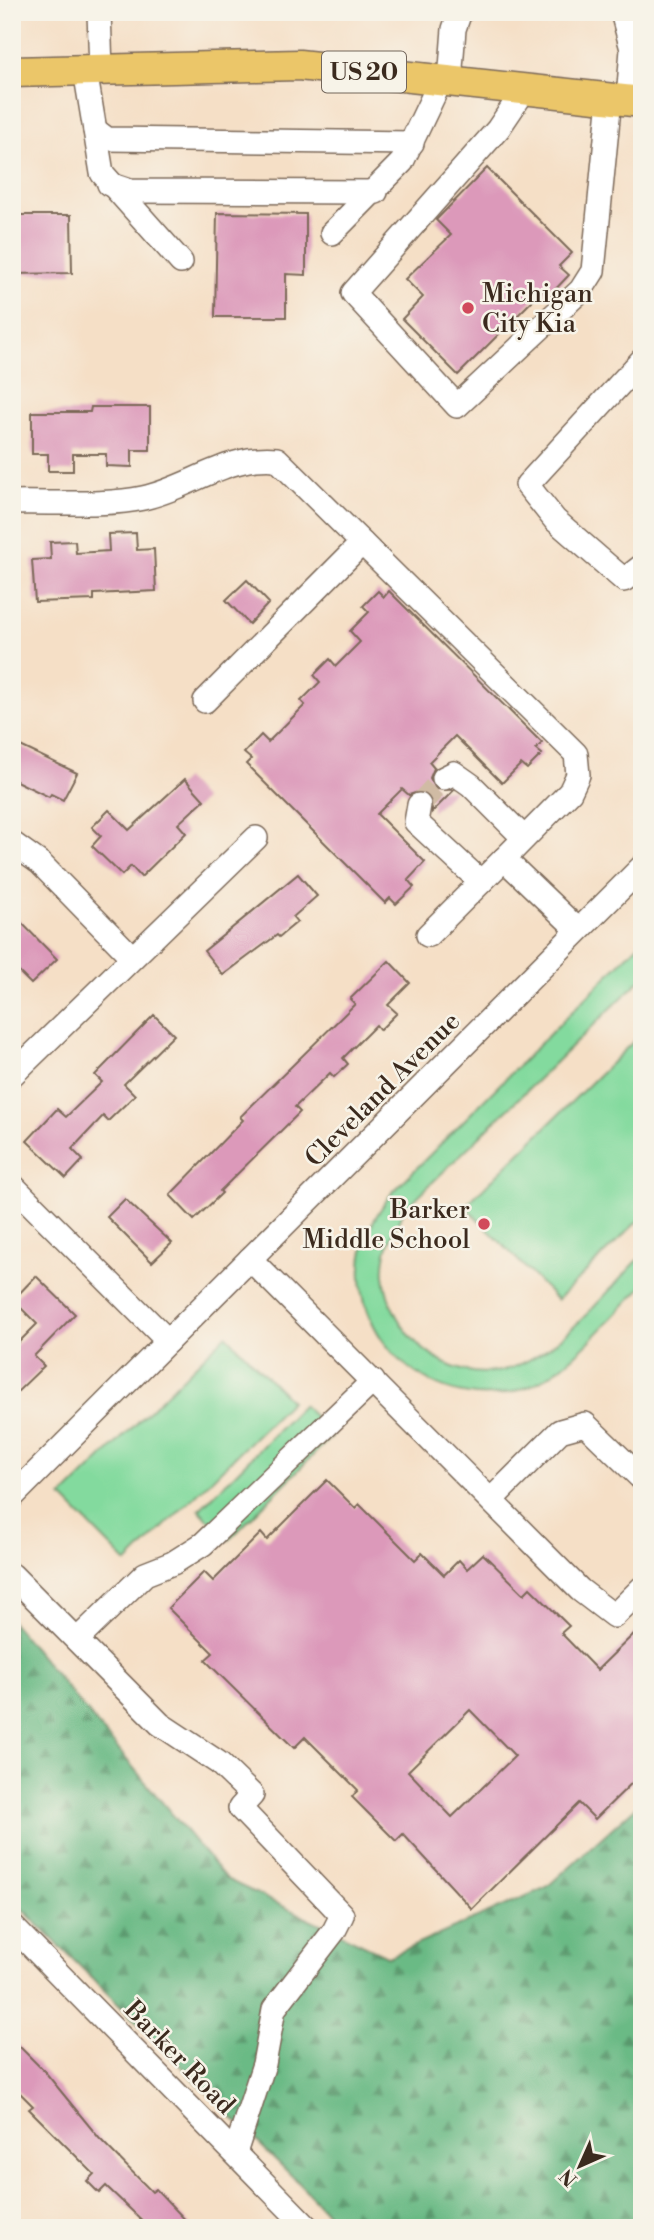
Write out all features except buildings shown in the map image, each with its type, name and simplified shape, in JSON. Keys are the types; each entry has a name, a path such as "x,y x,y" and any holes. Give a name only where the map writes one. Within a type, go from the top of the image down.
{"main road":[{"name":"US 20","path":"12,72 299,65 627,100"}],"street":[{"path":"99,12 93,70 95,130 102,173 181,262"},
{"path":"332,233 376,192 402,162 446,81 454,29 460,12"},
{"path":"525,89 498,129 353,293 457,406 581,290 593,271 627,100 632,49 622,12"},
{"path":"95,130 107,139 412,143"},
{"path":"109,184 130,191 376,192"},
{"path":"642,360 527,485 555,520 624,580 642,566"},
{"path":"12,503 140,499 166,492 237,461 258,457 277,459 576,754 578,775 570,792 428,935"},
{"path":"205,701 362,543"},
{"path":"444,778 454,773 471,785 524,838"},
{"path":"419,805 416,822 481,882"},
{"path":"12,1076 256,838"},
{"path":"12,843 40,863 132,957"},
{"path":"504,859 578,930"},
{"name":"Cleveland Avenue","path":"12,1497 642,867"},
{"path":"12,1185 168,1341"},
{"path":"250,1259 580,1590 614,1616 642,1588"},
{"path":"77,1640 145,1574 173,1563 203,1544 373,1381"},
{"path":"491,1500 560,1432 585,1424 642,1479"},
{"path":"12,1576 160,1724 219,1763 252,1795 240,1808 342,1915 334,1931 274,2009 264,2064 235,2153"},
{"name":"Barker Road","path":"12,1926 308,2228"}],"green space":[{"path":"642,941 642,978 404,1210 390,1241 384,1275 388,1296 397,1317 425,1351 444,1363 464,1370 486,1373 508,1369 528,1361 564,1336 642,1256 642,1287 602,1329 557,1370 525,1388 492,1395 460,1393 430,1382 404,1363 382,1339 368,1311 361,1279 364,1245 372,1224 391,1194"},
{"path":"639,1036 642,1039 642,1217 557,1300 465,1206"},
{"path":"226,1335 291,1401 127,1563 62,1497"},
{"path":"303,1405 333,1435 229,1540 199,1510"},
{"path":"12,1622 226,1879 389,1957 547,1887 642,1801 642,2228 340,2228 305,2189 12,1899"}],"tunnel":[{"path":"419,805 444,778"}],"place":[{"name":"Michigan City Kia","path":"468,308"},
{"name":"Barker Middle School","path":"484,1224"}]}
